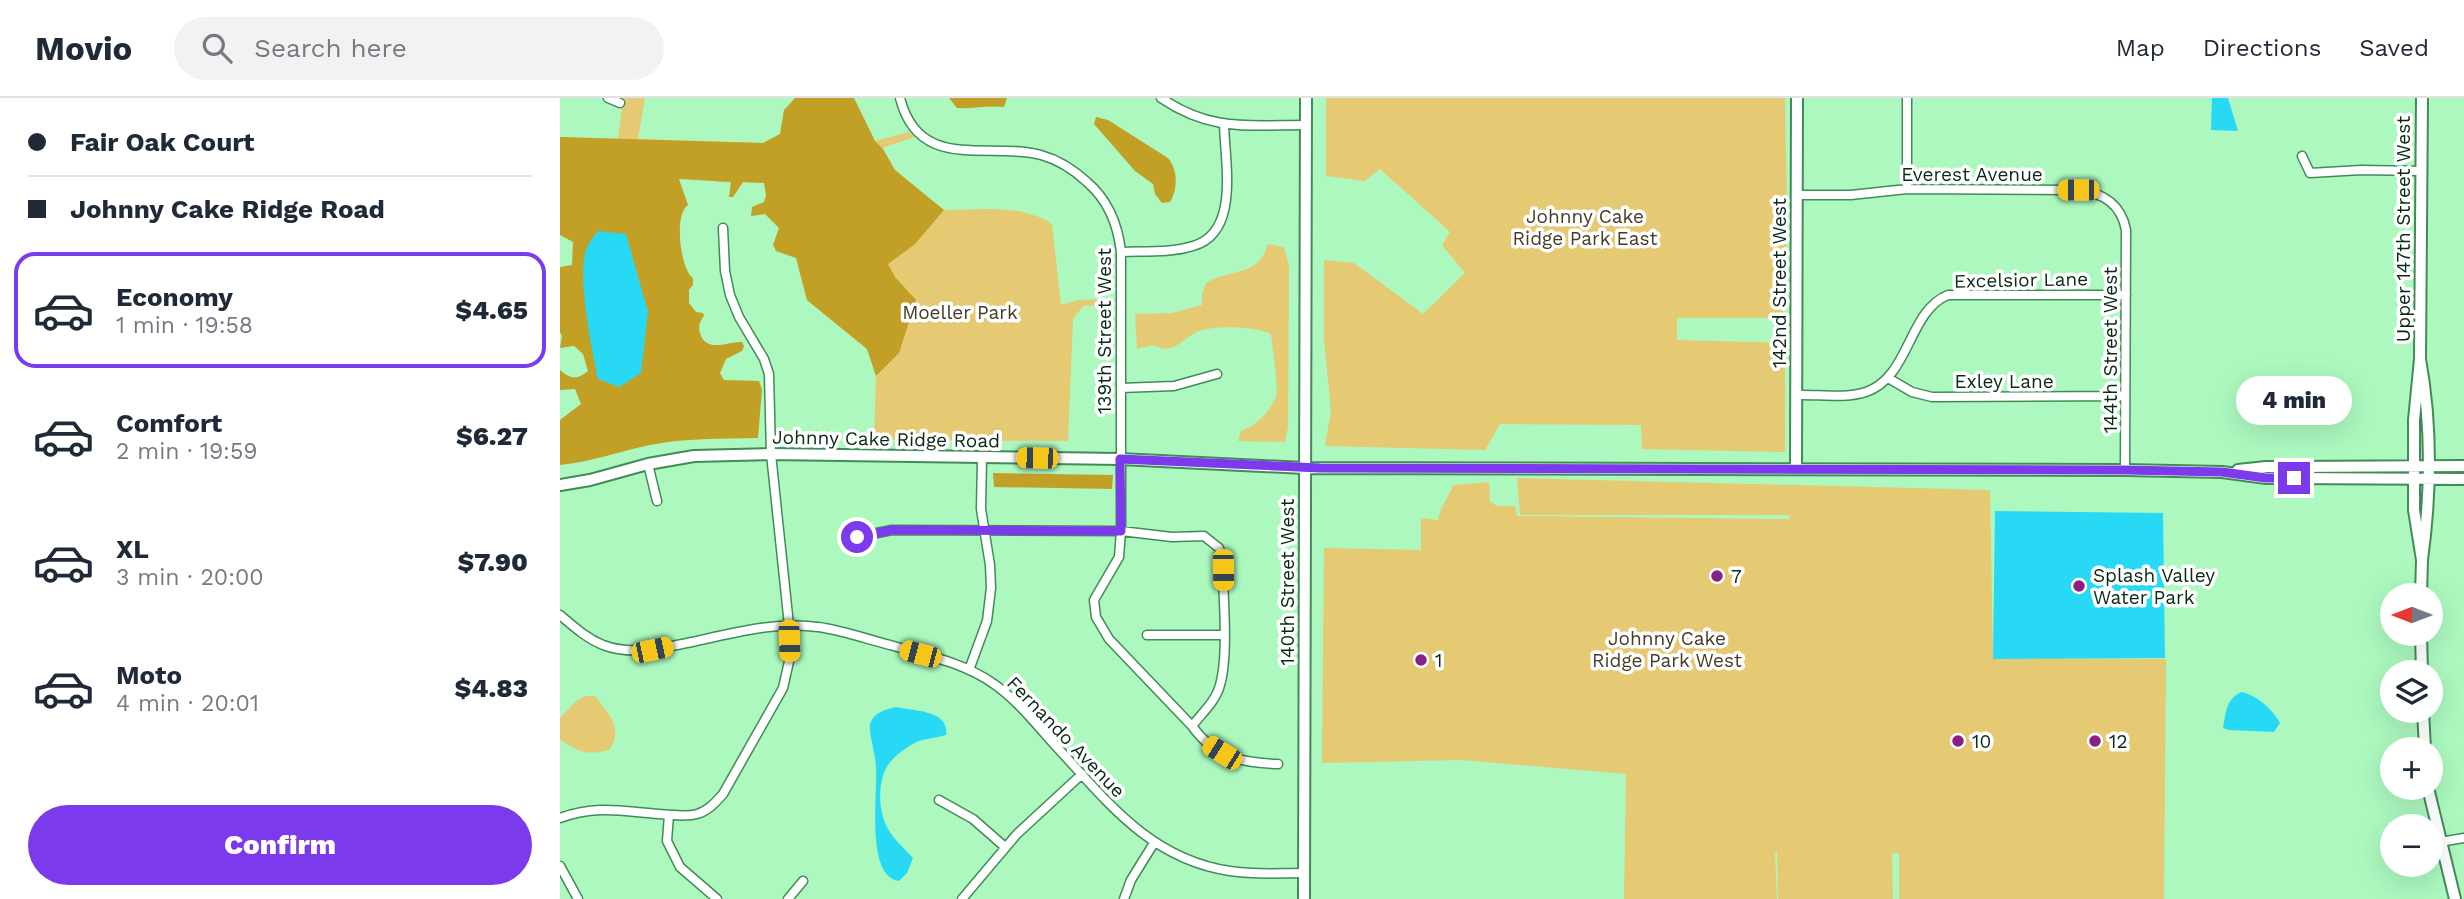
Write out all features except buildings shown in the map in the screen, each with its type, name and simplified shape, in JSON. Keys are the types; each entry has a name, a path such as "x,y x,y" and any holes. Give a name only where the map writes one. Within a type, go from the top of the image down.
{"street":[{"path":"608,98 620,103"},
{"name":"139th Street West","path":"900,98 914,128 944,148 958,151 1031,153 1052,159 1070,168 1104,199 1114,219 1121,252 1121,531 1119,557 1094,600 1097,617 1108,639 1192,726 1203,741 1222,753 1248,763 1278,764"},
{"path":"1161,98 1188,115 1224,124 1306,125"},
{"name":"140th Street West","path":"1304,899 1307,98"},
{"name":"142nd Street West","path":"1796,469 1797,98"},
{"path":"1907,98 1907,189"},
{"name":"Upper 147th Street West","path":"2421,583 2422,560 2414,510 2422,479 2422,466 2414,419 2420,359 2422,98"},
{"path":"1121,252 1188,248 1204,242 1216,232 1223,219 1225,205 1224,124"},
{"path":"2302,156 2310,173 2421,171"},
{"name":"Everest Avenue","path":"1798,195 1851,195 1907,189 2086,190 2105,197 2116,206 2126,230"},
{"path":"560,818 583,810 600,809 669,815 697,814 713,805 723,794 783,688 790,657 789,625 771,454 769,374 764,359 739,317 730,295 725,271 723,228"},
{"name":"144th Street West","path":"2125,470 2126,230"},
{"name":"Excelsior Lane","path":"1888,378 1927,312 1937,301 1948,295 2126,295"},
{"path":"1121,388 1174,386 1217,374"},
{"path":"1796,394 1858,394 1874,388 1888,378"},
{"name":"Exley Lane","path":"1888,378 1912,392 1932,397 2125,396"},
{"name":"Johnny Cake Ridge Road","path":"560,485 694,456 771,454 1120,459 1305,468 2125,470 2222,472 2266,478 2464,479"},
{"path":"969,670 983,637 990,605 990,565 981,509 982,457"},
{"path":"648,464 657,501"},
{"name":"Johnny Cake Ridge Road","path":"2222,472 2266,467 2464,466"},
{"path":"857,537 892,530 1121,531 1172,537 1204,536 1219,548 1222,558 1224,635 1221,685 1214,700 1192,726"},
{"name":"Fernando Avenue","path":"560,615 583,635 603,645 622,650 652,650 736,632 789,625 816,626 947,661 969,670 1008,695 1125,820 1154,843 1178,856 1217,869 1243,873 1304,873"},
{"path":"1147,635 1224,635"},
{"path":"962,899 1005,847 1082,774"},
{"path":"939,800 973,819 1005,847"},
{"path":"669,815 667,841 680,867 717,899"},
{"path":"2443,842 2464,838"},
{"path":"1124,899 1131,880 1154,843"},
{"path":"2443,853 2455,899"},
{"path":"560,866 578,899"},
{"path":"788,899 803,881"}],"green space":[{"name":"Moeller Park","path":"623,98 645,98 638,139 763,143 853,100 875,141 909,132 915,137 882,148 895,170 941,210 1012,210 1040,217 1052,224 1061,305 1078,300 1115,299 1115,305 1083,306 1073,319 1068,441 874,440 876,374 867,349 807,300 778,183 719,182 560,137 618,139"},
{"name":"Johnny Cake Ridge Park East","path":"1326,98 1785,98 1787,209 1783,318 1677,318 1677,340 1785,343 1785,452 1642,449 1641,425 1500,424 1485,450 1325,446 1331,411 1324,339 1324,260 1354,263 1423,314 1465,273 1442,245 1450,232 1380,169 1365,181 1326,176"},
{"path":"1268,244 1284,247 1289,265 1288,427 1285,442 1238,441 1241,431 1262,417 1276,396 1271,334 1246,328 1215,328 1192,334 1172,348 1153,345 1137,349 1135,314 1172,313 1202,305 1206,283 1251,267 1258,262"},
{"name":"Johnny Cake Ridge Park West","path":"1517,478 1990,490 1993,658 2166,659 2164,899 1899,899 1899,853 1892,853 1893,899 1778,899 1777,852 1777,899 1624,899 1626,774 1462,760 1322,763 1324,548 1421,550 1421,518 1438,520 1453,485 1489,482 1490,502 1497,506 1515,506 1517,516 1790,519 1789,515 1520,515"},
{"path":"585,696 595,696 613,722 615,735 609,750 583,752 560,740 560,718"}],"shaded area":[{"path":"795,98 854,98 875,141 895,170 944,210 915,244 888,264 895,277 916,300 899,353 876,376 867,349 807,300 796,258 776,251 773,245 779,228 765,214 751,216 752,207 764,202 764,183 743,182 733,197 729,197 731,182 679,179 688,205 681,220 680,243 685,265 693,278 689,303 696,312 703,313 699,330 707,343 718,345 742,342 742,351 726,359 720,373 724,380 759,381 762,390 758,438 663,443 560,465 560,420 581,404 575,389 560,390 560,370 573,377 588,371 583,354 574,346 560,348 560,267 572,265 573,242 560,235 560,137 763,143 780,134 784,110"},
{"path":"949,98 1007,98 1004,107 957,108"},
{"path":"1096,117 1108,120 1168,158 1174,168 1176,180 1170,202 1162,203 1155,194 1153,184 1135,171 1094,124"},
{"path":"993,473 1113,475 1112,489 994,487"}],"water":[{"path":"2212,98 2228,98 2238,131 2211,130"},
{"path":"598,231 626,234 648,312 641,373 619,387 598,379 586,314 584,262 587,247"},
{"name":"Splash Valley Water Park","path":"1995,511 2163,513 2165,658 1993,659"},
{"path":"2242,692 2259,700 2273,713 2280,723 2274,732 2223,728 2230,702"},
{"path":"896,707 929,713 936,716 946,727 946,735 911,745 894,758 884,772 880,797 882,814 888,829 913,858 907,873 899,881 888,876 881,865 877,850 876,767 870,727 877,714"}],"place":[{"name":"7","path":"1717,576"},
{"name":"Splash Valley Water Park","path":"2079,586"},
{"name":"1","path":"1421,660"},
{"name":"10","path":"1958,741"},
{"name":"12","path":"2095,741"}],"route":[{"path":"857,537 892,530 1121,531 1120,459 1305,468 2125,470 2222,472 2266,478 2294,478"}]}
